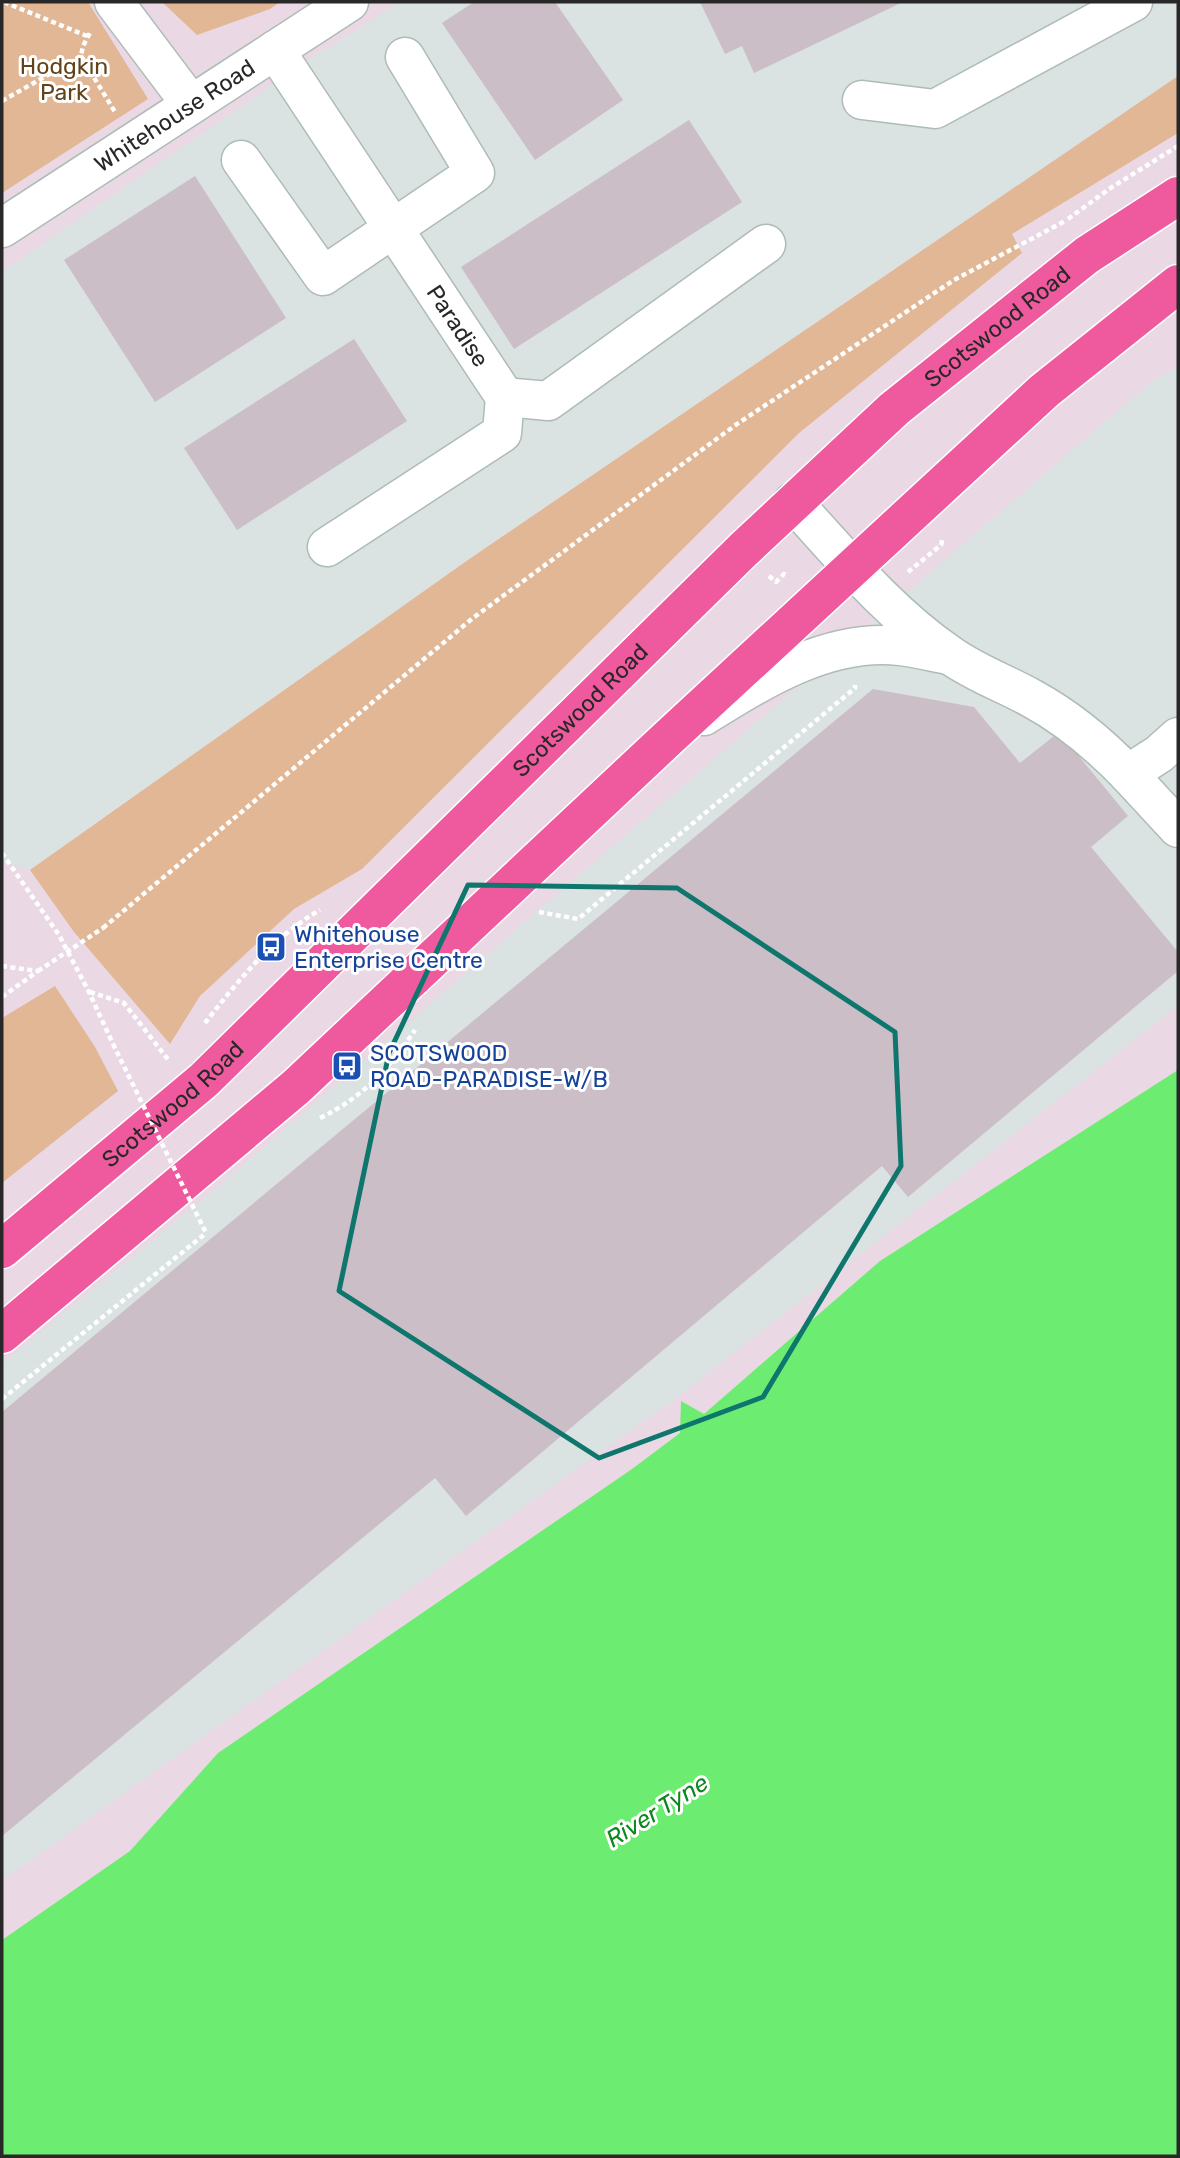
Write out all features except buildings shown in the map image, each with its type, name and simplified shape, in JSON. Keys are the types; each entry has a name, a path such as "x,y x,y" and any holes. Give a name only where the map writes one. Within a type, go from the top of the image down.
{"main road":[{"name":"Scotswood Road","path":"2,1249 204,1080 793,502 894,409 1087,255 1178,196"},
{"path":"2,1334 296,1087 1044,391 1178,284"}],"street":[{"name":"Whitehouse Road","path":"2,228 190,103 349,2"},
{"path":"862,100 934,109 1133,2"},
{"path":"117,6 190,103"},
{"name":"Paradise","path":"275,50 505,397"},
{"path":"241,160 323,276 475,173 405,57"},
{"path":"327,547 502,433 505,397 548,401 766,244"},
{"path":"793,502 892,608 951,656 1070,722 1106,751 1178,828"},
{"path":"667,739 802,661 832,652 868,646 899,646 951,656"},
{"path":"1128,774 1178,737"}],"path":[{"path":"4,2 87,36"},
{"path":"2,101 81,56 87,36 117,6"},
{"path":"81,56 133,141"},
{"path":"2,997 103,928 472,618 737,424 954,280 1065,221 1178,146"},
{"path":"532,911 578,919 855,688 855,677"},
{"path":"2,853 59,935 206,1233 2,1399"},
{"path":"2,966 38,971"},
{"path":"89,992 124,1003 170,1062"},
{"path":"310,1123 346,1105 393,1063 420,1023"},
{"path":"186,1208 197,1199"}],"highlighted area":[{"path":"468,885 677,888 895,1032 901,1166 763,1397 599,1458 339,1291 389,1053"}],"shaded area":[{"path":"400,2 1178,2 1178,76 468,560 30,870 2,862 2,272 289,73"},
{"path":"1178,367 1178,1006 679,1396 2,1881 2,1364 219,1186 1151,382"}],"green space":[{"name":"Hodgkin Park","path":"2,2 88,2 148,99 2,193"},
{"path":"162,2 280,2 270,9 197,35"},
{"path":"1178,76 1178,133 1012,234 1022,253 799,433 362,869 294,909 200,996 170,1044 74,932 30,870 468,560"},
{"path":"55,986 95,1047 118,1091 2,1183 2,1018"}],"water":[{"name":"River Tyne","path":"1178,1070 1178,2156 2,2156 2,1940 130,1851 218,1753 632,1469 680,1433 681,1401 704,1414 880,1261"}],"place":[{"name":"Whitehouse Enterprise Centre","path":"271,947"},
{"name":"SCOTSWOOD ROAD-PARADISE-W/B","path":"347,1066"}]}
